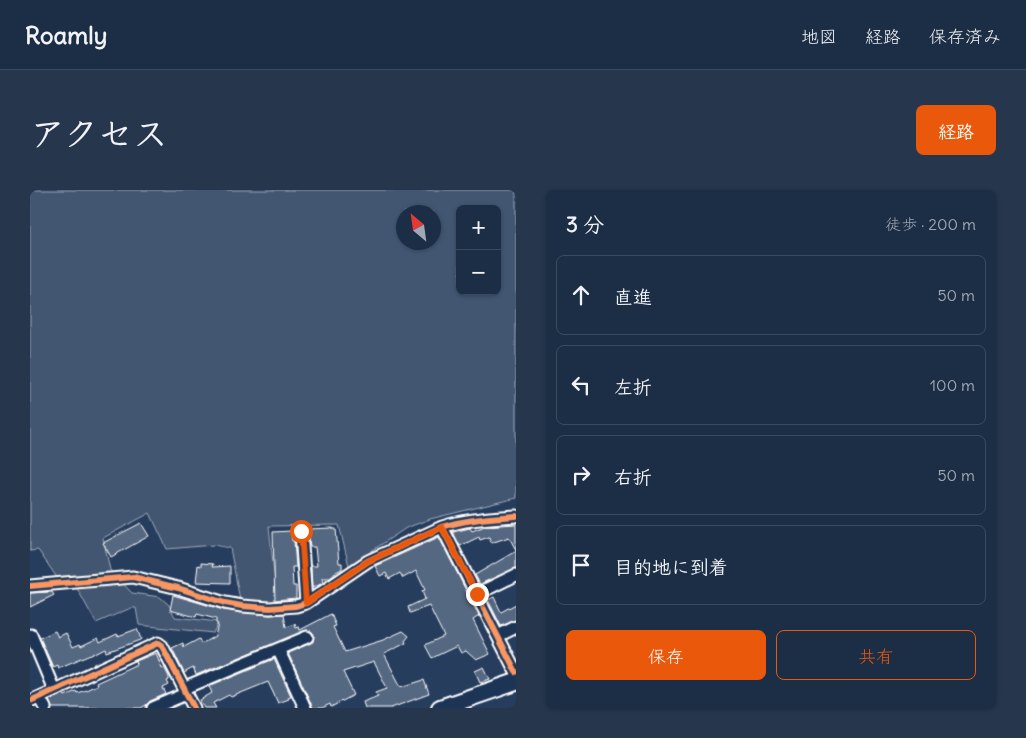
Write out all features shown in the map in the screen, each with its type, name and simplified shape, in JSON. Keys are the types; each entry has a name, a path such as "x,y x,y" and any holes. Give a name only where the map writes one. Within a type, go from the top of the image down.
{"street":[{"path":"30,586 133,577 224,603 270,608 296,606 306,603 368,561 442,527 469,521 516,516"},
{"path":"442,527 516,672"},
{"path":"301,531 306,603"},
{"path":"477,594 516,574"},
{"path":"498,636 516,627"},
{"path":"30,635 54,690"},
{"path":"153,708 307,636"},
{"path":"45,708 35,699 158,643 162,646 188,690 194,708"},
{"path":"278,649 305,708"},
{"path":"440,708 516,682"}],"shaded area":[{"path":"30,190 516,190 516,498 430,519 406,528 349,566 339,525 269,526 277,602 240,600 230,548 213,545 167,549 150,513 103,538 110,570 132,593 160,597 169,605 175,617 218,622 213,633 139,625 136,608 131,608 96,623 73,581 60,582 38,550 30,551"}],"building":[{"path":"141,523 149,536 111,557 103,543"},
{"path":"516,524 516,550 509,537 491,543 489,537 480,540 479,537 460,546 453,532 470,528 472,531 485,526"},
{"path":"308,529 336,529 339,563 342,563 342,569 334,573 330,578 322,578 323,583 312,588 311,566 317,566 315,547 310,547"},
{"path":"291,531 292,541 294,541 296,567 292,567 293,586 296,586 296,598 275,600 273,532"},
{"path":"439,537 479,616 473,620 490,654 476,660 466,651 461,653 457,646 432,658 425,645 444,636 429,606 410,613 408,607 425,599 422,591 425,590 416,571 403,578 400,573 389,579 386,573 380,576 375,566"},
{"path":"516,551 516,568 480,584 475,575"},
{"path":"201,563 213,564 212,567 230,566 230,583 196,582 198,565 201,566"},
{"path":"52,592 54,595 30,607 30,593"},
{"path":"173,595 224,610 270,615 284,614 286,627 295,624 296,628 299,627 300,630 331,614 336,626 333,627 345,652 383,640 403,631 409,636 405,641 406,643 384,654 401,687 424,680 429,694 391,708 365,708 363,702 378,696 376,692 387,688 374,662 343,672 354,695 331,707 330,704 322,708 313,708 288,653 313,642 314,634 307,630 196,675 193,668 184,673 172,648 183,643 184,647 199,639 201,644 215,636 218,624 216,619 197,614 196,617 170,610"},
{"path":"494,597 501,612 516,604 516,620 501,626 488,600"},
{"path":"137,629 140,640 107,652 106,649 58,668 57,665 53,667 40,638 55,631 58,637 66,633 73,647 80,644 81,646 98,638 100,642 117,634 118,636"},
{"path":"156,653 162,668 164,667 169,677 167,681 169,685 163,688 166,694 150,701 141,708 52,708 49,700 64,694 65,696 76,691 77,693 86,690 97,685 96,683 137,664 136,661"},
{"path":"274,659 291,696 288,697 289,699 278,703 268,682 231,697 229,695 213,703 216,708 204,708 200,700 212,693 209,686"},
{"path":"484,667 490,679 480,682 475,671"}],"cycle path":[{"path":"30,586 133,577 178,588 225,603 270,608 296,606 306,603 368,561 442,527 488,518 516,516"},
{"path":"442,527 516,672"},
{"path":"30,701 158,643 162,646 194,708"}],"route":[{"path":"301,531 306,603 368,561 442,527 477,594"}]}
